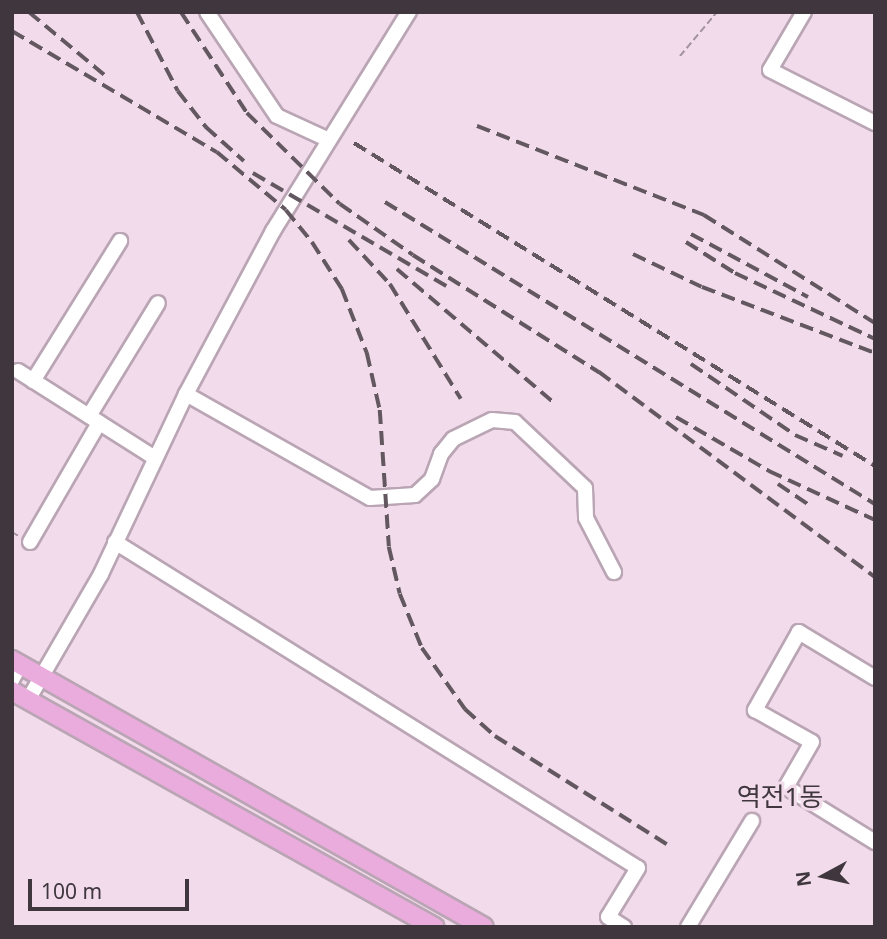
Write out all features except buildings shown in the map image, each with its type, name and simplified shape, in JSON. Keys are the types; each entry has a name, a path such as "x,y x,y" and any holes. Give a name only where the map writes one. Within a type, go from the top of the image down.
{"main road":[{"path":"15,668 41,679 484,927"},
{"path":"12,691 434,927"}],"street":[{"path":"207,12 277,116 329,140"},
{"path":"28,700 116,542 186,394 273,231 409,12"},
{"path":"804,12 770,70 875,123"},
{"path":"33,381 120,241"},
{"path":"30,542 158,303"},
{"path":"18,371 155,458"},
{"path":"186,394 370,498 415,495 432,479 441,454 453,439 492,420 515,422 585,488 586,518 614,572"},
{"path":"116,542 638,868 608,917 624,927"},
{"path":"875,678 799,632 755,710 812,742 786,786 875,842"},
{"path":"688,927 752,821"}],"path":[{"path":"680,56 717,12"}],"railway":[{"path":"29,12 107,77"},
{"path":"137,12 178,91 206,127 244,161"},
{"path":"181,12 247,113 340,204 413,255 599,372 875,577"},
{"path":"12,31 217,152 286,210 312,242 342,289 367,353 380,410 389,547 400,594 422,648 465,709 495,736 670,846"},
{"path":"477,126 704,215 875,323"},
{"path":"354,143 875,466"},
{"path":"253,173 446,286"},
{"path":"385,202 875,504"},
{"path":"691,234 808,297"},
{"path":"349,240 390,284 461,399"},
{"path":"686,242 735,273 875,339"},
{"path":"633,254 702,287 875,353"},
{"path":"397,269 552,401"},
{"path":"691,364 795,435 843,456"},
{"path":"676,417 769,471 875,520"},
{"path":"778,484 809,505"}],"district":[{"name":"역전1동","path":"780,797"}]}
